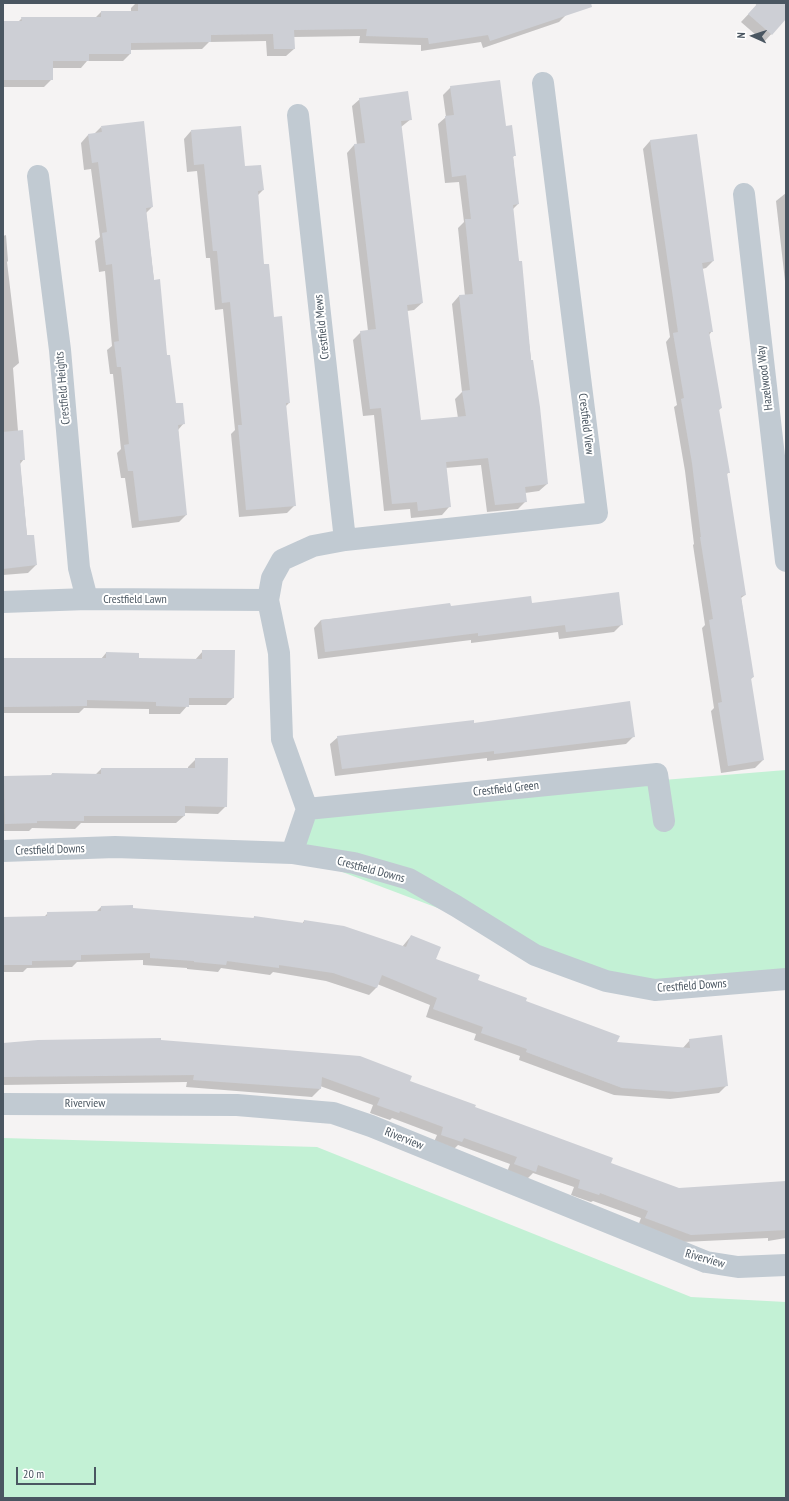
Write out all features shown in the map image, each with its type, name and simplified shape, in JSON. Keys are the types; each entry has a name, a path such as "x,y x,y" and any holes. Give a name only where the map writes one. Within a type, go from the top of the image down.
{"street":[{"name":"Crestfield View","path":"345,540 597,513 543,83"},
{"name":"Crestfield Mews","path":"298,115 345,540"},
{"name":"Crestfield Heights","path":"38,176 60,350 79,568 87,599"},
{"name":"Hazelwood Way","path":"744,194 786,561"},
{"path":"292,853 307,809 282,739 279,653 268,600 272,578 282,560 313,546 345,540"},
{"name":"Crestfield Lawn","path":"3,602 87,599 268,600"},
{"name":"Crestfield Green","path":"307,809 657,774 664,821"},
{"name":"Crestfield Downs","path":"3,851 115,847 292,853 354,863 409,879 535,955 606,981 655,990 786,979"},
{"name":"Riverview","path":"3,1104 237,1105 333,1113 371,1126 706,1262 738,1267 786,1264"}],"green space":[{"path":"786,770 786,979 655,990 292,853 307,809"},
{"path":"3,1138 317,1147 691,1297 786,1302 786,1498 3,1498"}],"building":[{"path":"138,3 591,3 592,7 490,41 488,35 429,44 428,38 366,36 367,29 294,30 295,49 274,49 273,34 211,35 211,42 131,43 131,54 89,54 89,61 53,61 53,80 3,80 3,21 22,21 21,17 101,17 101,11 138,11"},
{"path":"758,3 786,3 786,19 772,35 748,14"},
{"path":"500,80 506,126 512,125 516,156 513,156 519,204 513,205 519,261 522,261 531,360 533,360 540,407 548,484 525,487 527,502 495,505 488,458 446,462 451,507 418,511 417,502 392,504 381,408 370,409 360,331 376,329 354,144 365,143 359,98 408,91 412,120 401,121 423,303 407,305 421,420 466,416 462,391 470,390 459,295 473,294 465,219 471,219 466,175 452,177 445,116 454,115 450,86"},
{"path":"144,121 153,207 146,208 154,280 160,279 167,355 170,355 176,403 183,403 185,424 178,425 187,515 139,521 133,471 128,471 124,445 129,444 121,367 117,367 114,342 119,341 112,264 106,265 102,233 107,232 98,162 92,163 88,134 102,132 101,126"},
{"path":"241,126 245,166 261,165 264,190 258,191 264,264 269,264 274,317 282,316 290,403 286,403 296,506 246,510 238,425 242,425 230,302 222,303 217,251 213,251 204,164 194,165 191,130"},
{"path":"697,134 714,261 702,263 713,332 709,332 722,408 719,409 730,473 727,473 746,595 741,596 754,677 751,678 764,760 728,766 718,703 722,702 709,620 713,619 700,537 692,463 681,399 684,398 673,333 678,332 650,140"},
{"path":"23,430 25,460 20,460 27,535 34,535 37,565 3,569 3,432"},
{"path":"619,592 623,625 566,632 565,625 478,636 478,633 325,652 321,620 450,603 451,606 531,596 532,603"},
{"path":"202,650 235,650 234,698 189,698 189,707 156,706 156,702 87,700 87,706 3,707 4,658 106,658 106,652 139,653 139,658 202,659"},
{"path":"630,701 635,737 494,754 494,751 342,769 337,736 474,720 474,723"},
{"path":"195,758 228,758 227,807 185,806 185,816 84,816 84,821 37,821 37,823 5,824 4,776 52,775 52,773 101,774 101,768 195,768"},
{"path":"133,905 133,908 254,918 254,916 304,923 304,920 344,926 406,947 411,935 441,947 436,959 480,975 478,980 527,998 526,1001 620,1036 617,1042 690,1048 689,1039 722,1035 728,1086 678,1092 622,1088 526,1052 527,1049 481,1033 483,1027 433,1009 437,998 382,975 377,988 333,973 279,965 279,968 227,961 226,965 150,958 150,953 81,955 81,960 32,961 32,965 3,965 3,917 47,916 47,912 101,911 101,906"},
{"path":"161,1038 161,1040 360,1056 412,1076 410,1081 476,1105 475,1107 613,1158 611,1163 679,1188 786,1181 786,1230 691,1235 645,1218 648,1211 600,1193 599,1195 578,1188 580,1180 538,1165 536,1172 514,1164 517,1157 464,1138 462,1142 441,1135 443,1127 400,1111 399,1113 377,1105 380,1098 322,1077 321,1089 193,1080 194,1075 3,1077 3,1043 38,1040"}]}
